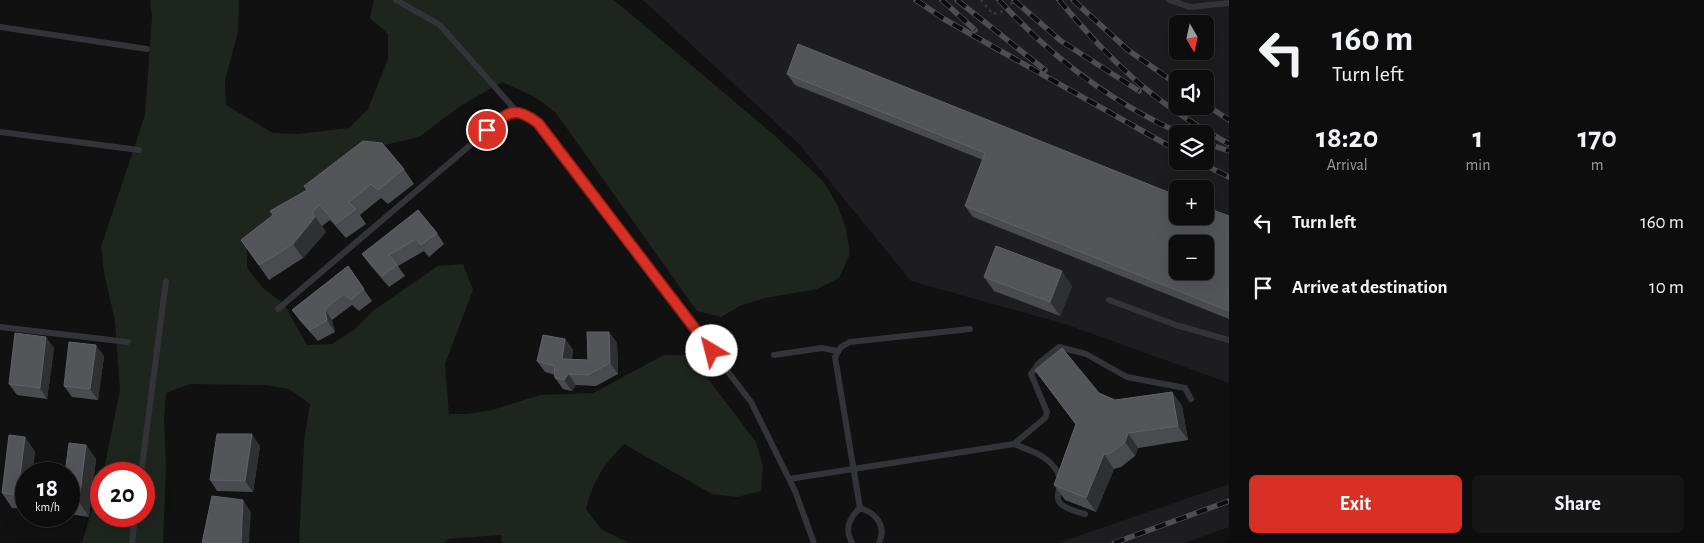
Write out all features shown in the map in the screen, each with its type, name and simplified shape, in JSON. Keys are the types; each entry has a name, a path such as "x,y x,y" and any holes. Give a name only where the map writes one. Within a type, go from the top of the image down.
{"lane":[{"path":"396,0 440,25 517,112"},
{"path":"1169,0 1190,7 1229,3"},
{"path":"0,27 147,49"},
{"path":"278,309 509,112 528,115 538,123 751,402 789,479 814,543"},
{"path":"0,132 139,150"},
{"path":"143,462 166,281"},
{"path":"1109,300 1176,325 1229,340"},
{"path":"0,327 128,342"},
{"path":"860,508 835,357 837,351 850,342 970,329"},
{"path":"1014,444 1045,418 1047,412 1030,374 1039,363 1059,347 1078,351 1127,377 1185,388 1191,399"},
{"path":"774,355 822,348 837,351"},
{"path":"789,479 1014,444 1039,454 1054,466 1060,475 1058,497 1060,505 1085,514"},
{"path":"852,543 847,527 851,517 860,508"},
{"path":"860,508 868,510 878,518 882,535 879,543"},
{"path":"132,543 134,527"}],"path":[{"path":"980,0 993,14 1002,12 1016,0"}],"shaded area":[{"path":"150,0 239,0 238,32 225,80 226,105 273,133 298,134 349,128 368,109 388,59 388,34 370,18 374,0 614,0 773,134 823,181 838,206 846,229 850,254 839,278 817,289 765,298 742,305 721,317 697,311 556,113 535,97 502,82 459,107 419,137 372,148 247,243 247,268 263,288 284,304 307,345 332,344 355,329 374,310 438,266 463,264 473,290 445,364 449,414 467,414 492,410 540,395 593,393 664,355 690,355 756,442 763,466 761,491 737,497 712,494 624,444 600,473 592,489 586,509 601,529 629,543 502,543 501,535 449,539 443,543 299,543 304,441 310,404 289,389 265,385 190,384 166,393 163,543 82,543 90,516 90,527 155,527 155,462 105,462 120,390 115,321 104,273 101,247 145,115 152,17"},
{"path":"643,0 1229,0 1229,383 1065,324 911,281 800,145"},
{"path":"1229,484 1229,527 1184,543 1058,543"}],"building":[{"path":"798,44 1169,192 1169,225 1214,225 1214,210 1229,216 1229,311 965,206 985,153 787,74"},
{"path":"363,141 382,143 404,169 378,190 371,184 349,202 356,209 336,224 320,205 312,212 315,217 293,244 259,265 241,240 273,215 270,211 307,190 304,186"},
{"path":"418,210 437,233 421,245 416,239 389,255 397,265 382,276 362,254"},
{"path":"996,246 1062,271 1050,302 984,277"},
{"path":"348,266 364,289 351,300 344,294 325,309 327,320 310,330 292,310"},
{"path":"587,332 609,332 610,363 588,375 568,374 564,380 555,378 554,366 537,361 543,335 565,339 562,359 588,360"},
{"path":"15,333 46,337 40,388 9,384"},
{"path":"69,342 96,345 90,389 64,386"},
{"path":"1062,348 1099,393 1115,400 1172,392 1178,426 1128,433 1125,442 1111,453 1104,454 1086,498 1054,485 1076,424 1035,370"},
{"path":"217,434 252,434 245,481 210,480"},
{"path":"9,435 25,437 22,462 15,462 15,495 2,493"},
{"path":"69,443 86,445 80,494 80,462 67,462"},
{"path":"212,496 243,500 241,543 202,543"}],"railway":[{"path":"916,0 944,19 1169,146"},
{"path":"942,0 975,30"},
{"path":"957,0 1045,70"},
{"path":"999,0 1040,41 1083,77 1130,108 1169,128"},
{"path":"1014,0 1061,41 1139,91"},
{"path":"1059,0 1098,44 1136,81 1179,114 1229,144"},
{"path":"1073,0 1128,50 1169,79"},
{"path":"1214,110 1229,120"},
{"path":"1214,146 1229,151"},
{"path":"1214,170 1229,177"},
{"path":"1114,543 1229,501"}],"route":[{"path":"487,130 509,112 528,115 538,123 712,351"}]}
